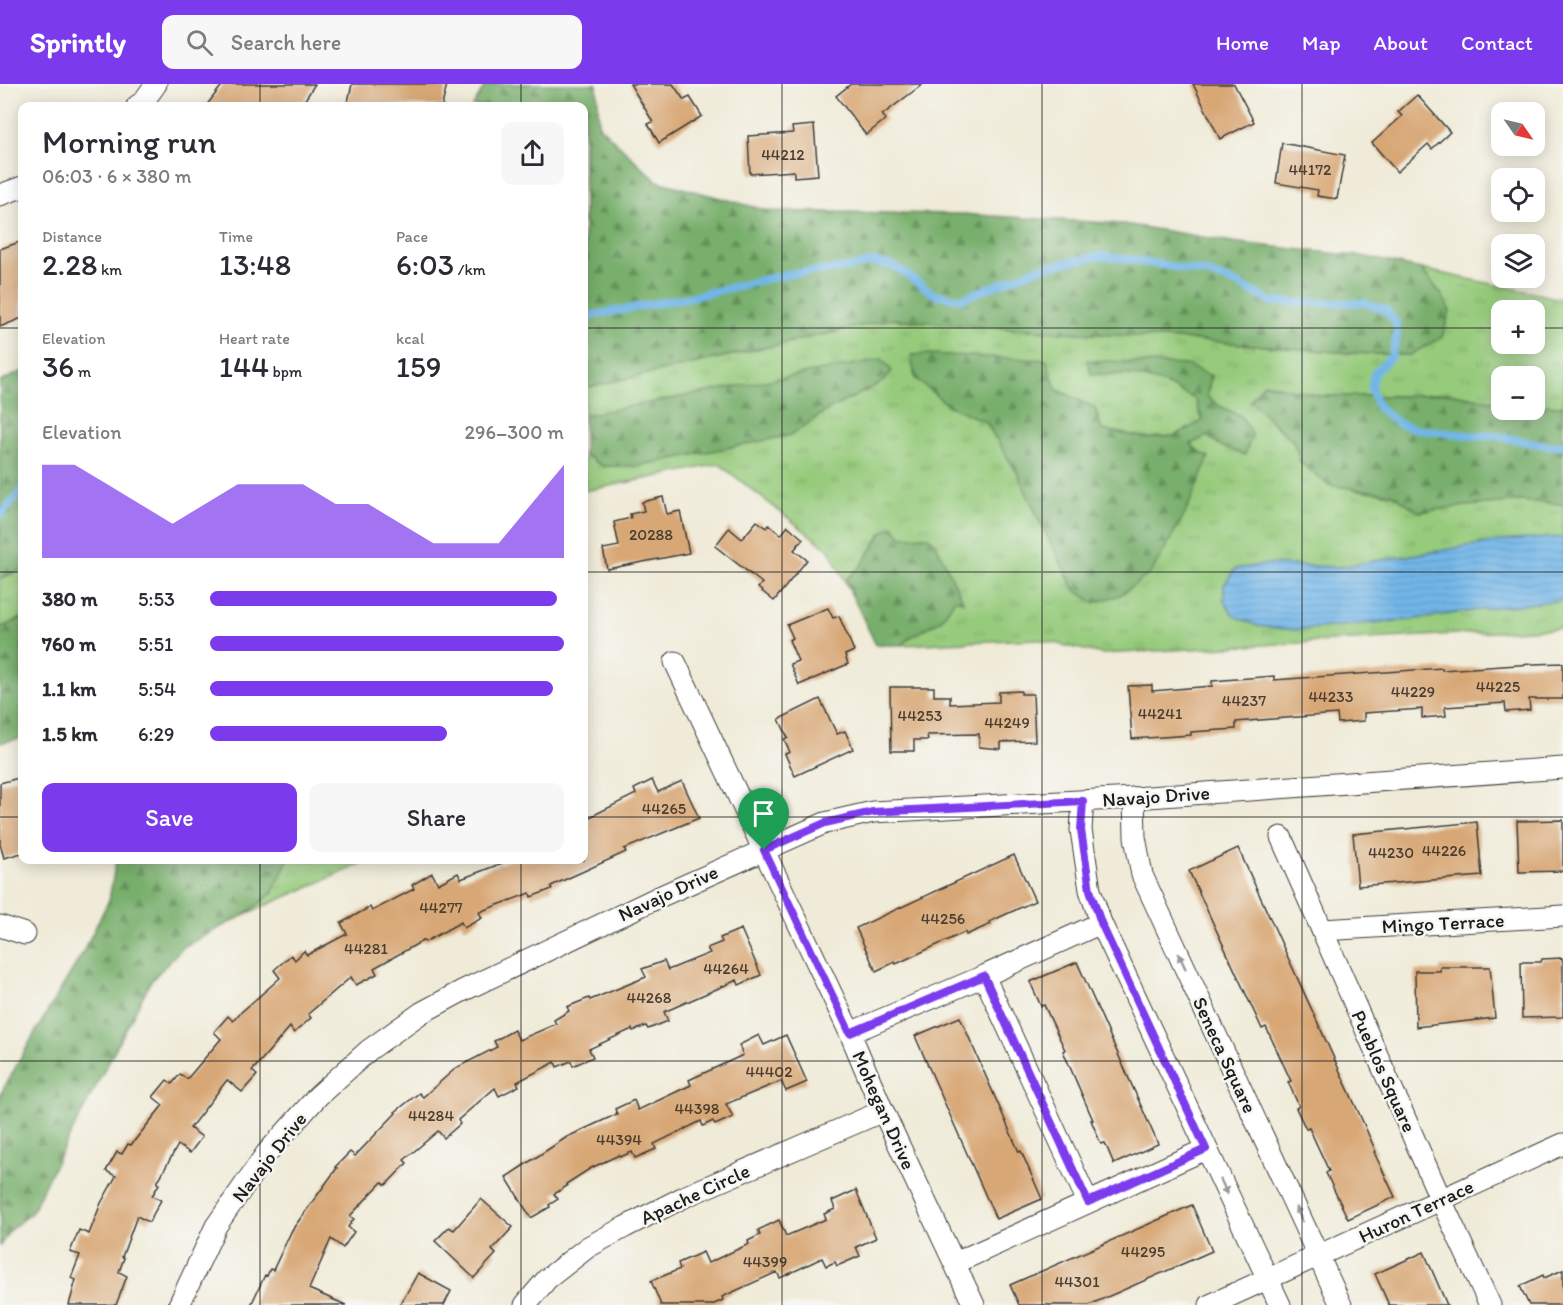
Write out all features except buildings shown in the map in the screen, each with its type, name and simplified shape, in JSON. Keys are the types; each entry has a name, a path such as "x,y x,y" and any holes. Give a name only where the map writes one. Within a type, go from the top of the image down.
{"street":[{"path":"143,102 156,84"},
{"path":"0,195 18,188"},
{"name":"Mohegan Drive","path":"675,662 850,1033 883,1111 974,1305"},
{"name":"Navajo Drive","path":"179,1305 216,1226 266,1154 318,1096 369,1050 421,1013 462,990 659,897 825,823 873,812 1134,798 1563,768"},
{"name":"Seneca Square","path":"1134,798 1135,837 1142,875 1341,1305"},
{"path":"1083,801 1081,830 1090,890 1101,923 1280,1305"},
{"name":"Pueblos Square","path":"1281,837 1441,1200 1490,1305"},
{"name":"Mingo Terrace","path":"1322,930 1563,916"},
{"path":"850,1033 1101,923"},
{"path":"0,926 25,934"},
{"path":"984,976 1088,1202"},
{"name":"Apache Circle","path":"525,1305 547,1279 588,1247 686,1196 883,1111"},
{"name":"Huron Terrace","path":"1210,1305 1563,1143"},
{"path":"955,1263 1206,1149"}],"green space":[{"path":"486,84 597,84 599,126 657,181 769,211 961,214 1124,224 1240,243 1367,257 1421,269 1442,295 1450,311 1442,337 1410,355 1349,353 892,319 588,387 588,102 475,102"},
{"path":"1421,269 1491,284 1491,288 1511,288 1563,299 1563,406 1545,405 1545,366 1491,366 1491,401 1448,393 1403,396 1321,396 1264,383 1274,425 1294,442 1300,462 1356,490 1393,494 1419,512 1520,501 1563,504 1563,628 1102,654 1036,639 902,645 909,638 941,620 955,599 962,601 893,526 882,533 861,566 845,581 829,550 719,464 588,490 588,457 602,466 637,466 791,435 892,371 881,360 588,414 588,387 892,319 1349,353 1410,355 1442,295","holes":["1091,374 1211,376 1206,396 1219,406 1241,416 1223,447 1207,436 1190,444 1209,457 1075,590 1017,472 986,422 948,405 1056,389 1095,408 1102,430 1148,438 1174,436 1203,421 1195,399 1166,384 1133,375"]},
{"path":"911,355 1047,360 1056,389 1095,408 1102,430 1149,438 1174,436 1203,421 1195,399 1166,384 1133,375 1091,374 1087,360 1187,365 1211,376 1207,396 1219,406 1241,416 1252,434 1245,455 1223,447 1207,436 1191,444 1200,453 1209,457 1185,514 1151,573 1120,595 1094,603 1075,590 1017,472 986,422 948,405 915,378"},
{"path":"882,359 892,371 883,382 826,411 791,435 637,466 602,466 588,457 588,414"},
{"path":"18,373 18,571 0,579 0,382"},
{"path":"1264,383 1321,396 1403,396 1448,393 1491,401 1491,420 1545,420 1545,405 1563,406 1563,504 1520,501 1419,512 1393,494 1328,485 1300,462 1294,442 1250,401"},
{"path":"893,526 902,537 927,536 935,542 963,601 955,599 941,620 909,638 902,645 876,645 845,581 861,566 882,533"},
{"path":"18,571 18,620 0,628 0,579"},
{"path":"18,620 18,739 0,743 0,628"},
{"path":"115,864 286,864 272,893 246,914 183,947 151,981 32,1212 10,1230 0,1246 0,1095 82,954 109,900"},
{"path":"286,864 362,864 246,914 272,893"}],"water":[{"path":"1563,537 1563,600 1408,620 1294,630 1258,626 1234,616 1224,601 1224,585 1235,569 1268,564 1337,567 1500,541"}],"waterway":[{"path":"588,316 695,296 788,274 849,268 871,262 894,266 934,294 961,299 1040,268 1100,256 1133,260 1208,273 1237,284 1272,302 1364,303 1386,310 1396,323 1397,336 1391,357 1374,373 1371,389 1378,407 1396,422 1415,429 1475,436 1496,436 1550,446 1563,445"},
{"path":"0,516 18,495"}],"route":[{"path":"1083,801 1081,830 1090,890 1101,923 1206,1149 1088,1202 984,976 850,1033 764,850 825,823 873,812 1083,801"}]}
